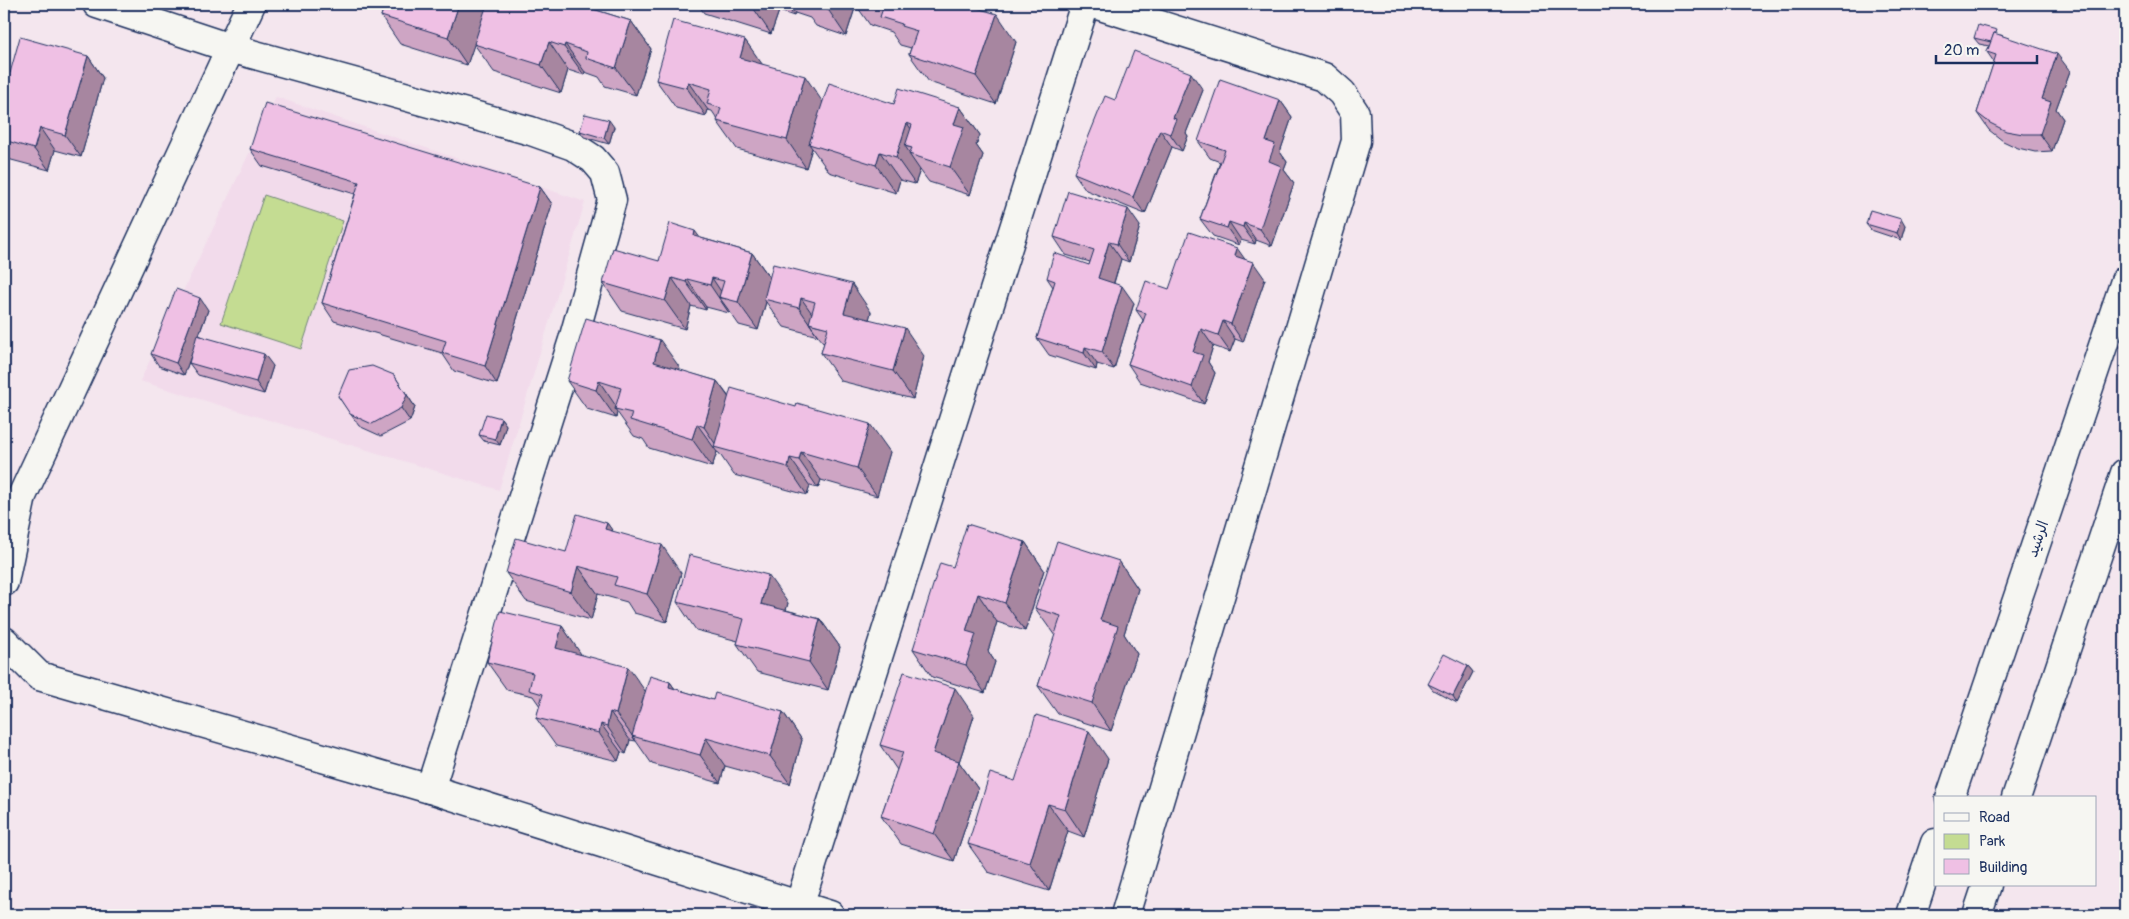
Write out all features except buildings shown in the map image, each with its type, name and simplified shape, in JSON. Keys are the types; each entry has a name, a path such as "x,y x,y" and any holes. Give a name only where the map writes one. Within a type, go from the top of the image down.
{"street":[{"path":"98,4 230,48 531,131 573,146 593,159 605,173 612,200 574,340 430,789"},
{"path":"4,582 22,496 251,4"},
{"path":"799,906 1085,4"},
{"path":"1094,4 1324,77 1342,93 1355,113 1356,123 1356,141 1124,915"},
{"name":"الرشيد","path":"1951,796 2125,281"},
{"path":"2017,796 2125,473"},
{"path":"4,641 39,676 430,789 830,915"},
{"path":"1911,915 1934,846"},
{"path":"1977,915 1987,886"}],"shaded area":[{"path":"276,97 585,202 499,490 140,381"}],"green space":[{"path":"264,195 343,221 301,349 221,323"}]}
